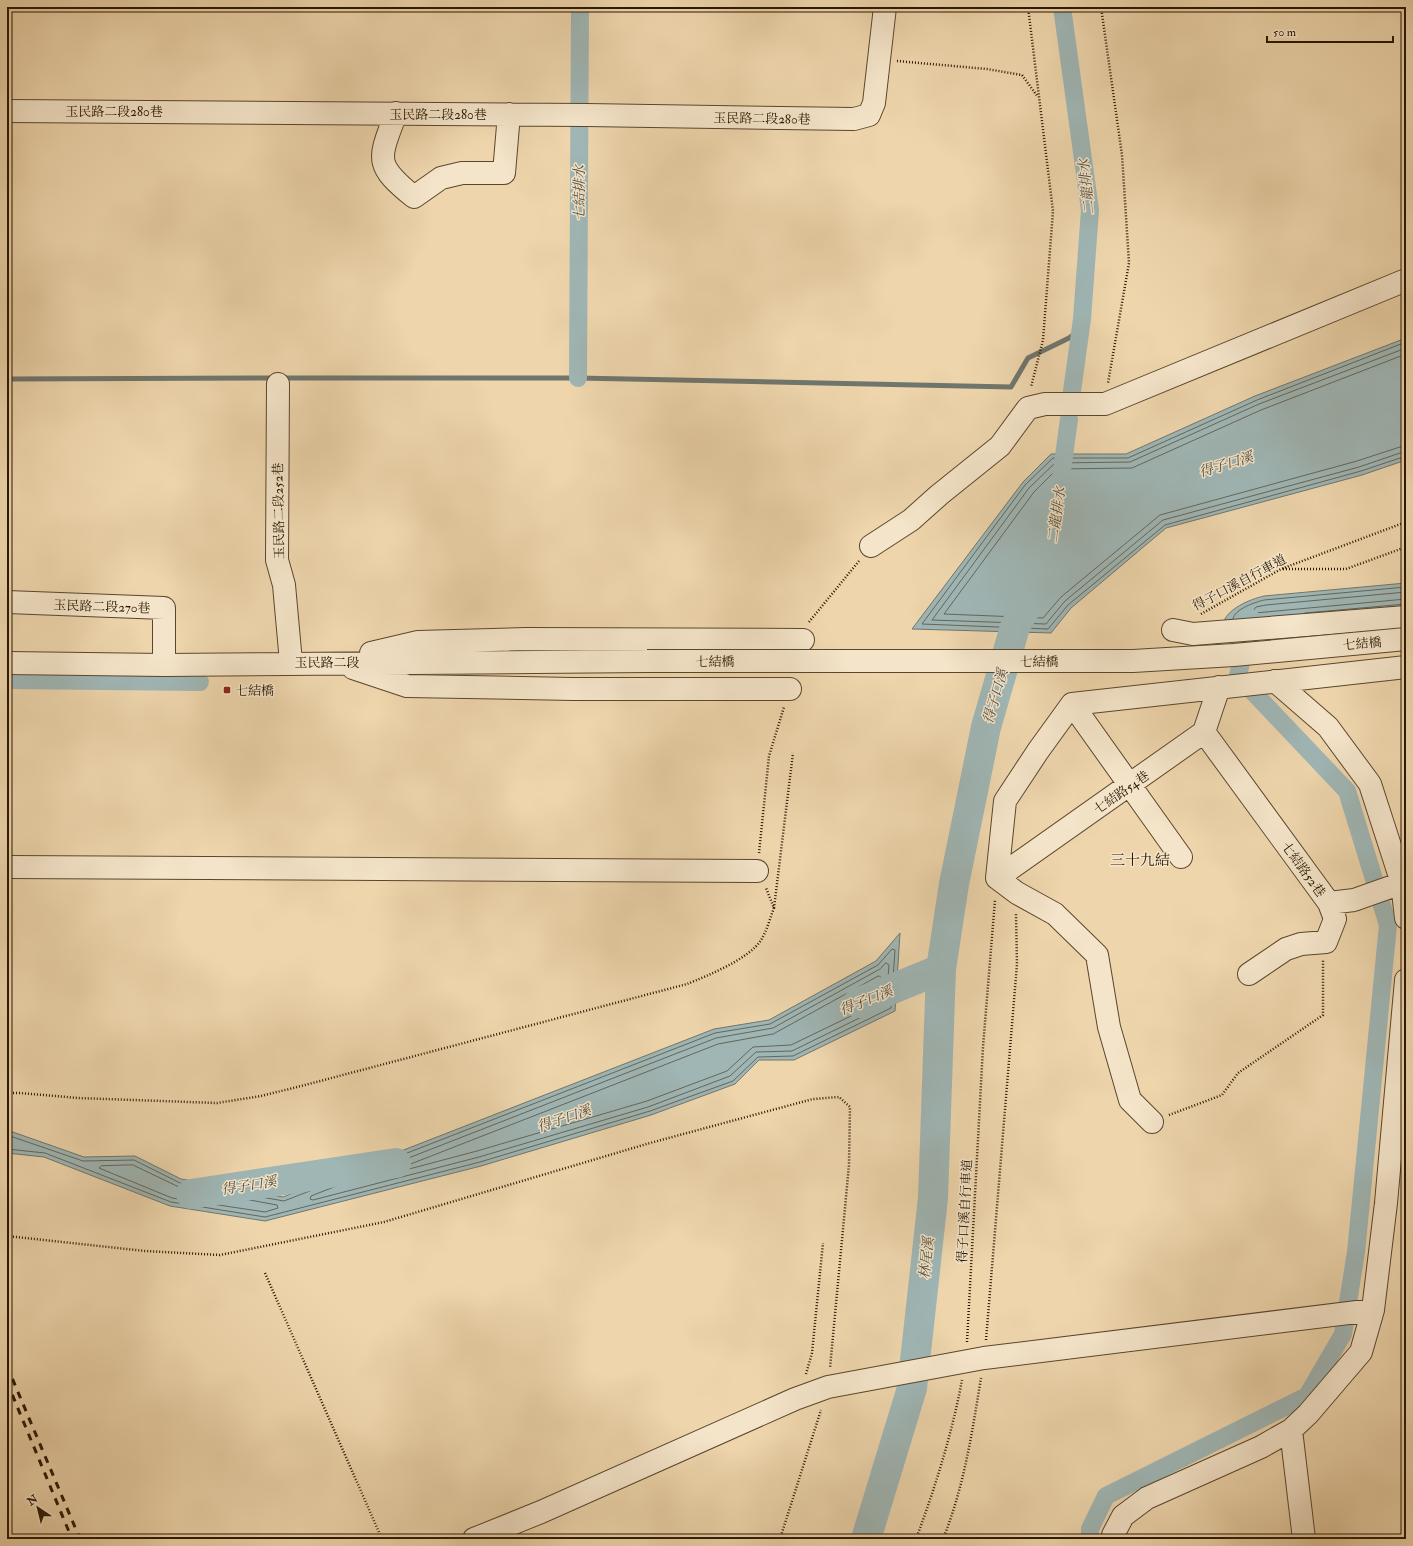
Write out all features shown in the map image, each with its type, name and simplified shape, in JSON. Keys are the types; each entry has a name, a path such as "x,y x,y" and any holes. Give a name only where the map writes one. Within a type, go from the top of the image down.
{"street":[{"path":"879,59 885,7"},
{"name":"玉民路二段280巷","path":"7,110 509,114 854,120 869,115 874,103 879,59"},
{"path":"396,113 383,149 384,166 398,184 414,198 441,178 462,173 504,173 509,114"},
{"path":"870,546 911,520 939,495 1000,446 1028,408 1045,404 1105,404 1406,280"},
{"name":"玉民路二段252巷","path":"278,384 277,560 284,585 291,662"},
{"name":"玉民路二段270巷","path":"7,602 164,608 164,664"},
{"path":"1173,630 1193,634 1406,617"},
{"path":"335,662 418,642 526,639 803,640"},
{"name":"七結橋","path":"648,661 1133,661 1406,639"},
{"name":"玉民路二段","path":"7,663 164,664 291,662 648,661"},
{"path":"335,662 407,686 573,689 790,689"},
{"path":"1152,1122 1130,1100 1109,1027 1097,955 1055,914 1017,893 997,878 1005,801 1038,751 1072,704 1406,667"},
{"path":"1275,681 1328,727 1370,784 1402,883 1406,918"},
{"path":"1204,732 1219,687"},
{"path":"1072,704 1129,786 1182,857"},
{"name":"七結路54巷","path":"997,878 1204,732"},
{"name":"七結路52巷","path":"1204,732 1329,903 1335,919 1326,942"},
{"path":"7,867 757,871"},
{"path":"1329,903 1354,900 1402,883"},
{"path":"1249,974 1286,949 1301,944 1326,942"},
{"path":"1114,1539 1113,1535 1123,1516 1147,1498 1261,1447 1291,1430 1308,1414 1361,1352 1373,1310 1386,1203 1406,980"},
{"path":"474,1539 540,1512 795,1399 828,1386 975,1360 1373,1310"},
{"path":"1291,1430 1304,1539"}],"path":[{"path":"1028,7 1053,211 1043,340 1028,408"},
{"path":"1101,7 1122,155 1129,263 1105,404"},
{"path":"879,59 987,69 1022,75 1038,97"},
{"name":"得子口溪自行車道","path":"1198,615 1281,569 1406,522"},
{"path":"1281,569 1346,569 1406,547"},
{"path":"7,1093 166,1102 216,1103 261,1096 686,984 712,975 750,952 761,940 774,908 793,753"},
{"path":"757,871 765,884 774,908"},
{"name":"得子口溪自行車道","path":"916,1539 928,1506 959,1400 975,1360 983,1047 997,878"},
{"path":"943,1539 953,1513 969,1450 975,1360 1018,964 1015,920 1017,893"},
{"path":"1152,1122 1222,1094 1238,1073 1323,1015 1323,952 1326,942"},
{"path":"7,1236 145,1251 220,1255 384,1222 650,1143 813,1099 839,1097 850,1107 849,1164 828,1386 780,1539"},
{"path":"805,1378 812,1353 823,1243"},
{"path":"265,1272 382,1539"}],"water":[{"path":"1406,338 1406,460 1362,475 1166,528 1071,608 1051,633 912,629 1023,482 1051,454 1126,454 1255,396"},
{"path":"1406,583 1406,608 1223,625 1228,614 1233,610 1246,602 1264,596"},
{"path":"900,933 895,1011 794,1060 759,1060 735,1084 651,1115 481,1166 265,1221 170,1206 44,1157 7,1153 7,1130 84,1157 135,1156 181,1179 283,1197 714,1029 769,1020 876,961"}],"waterway":[{"name":"七結排水","path":"578,378 580,7"},
{"name":"二龍排水","path":"1062,7 1090,210 1082,319 1072,391"},
{"path":"282,378 578,378 1011,387 1028,358 1069,338 1080,330"},
{"path":"7,379 274,378"},
{"name":"二龍排水","path":"1061,478 1069,419"},
{"name":"林尾溪","path":"866,1539 912,1388 933,1198 941,969 954,884 986,727 1015,627 1032,596"},
{"path":"1090,1539 1090,1529 1106,1496 1307,1396 1343,1334 1356,1252 1388,925 1347,791 1238,676 1251,618"},
{"path":"7,680 200,682"},
{"name":"得子口溪","path":"858,1003 941,969"},
{"name":"得子口溪","path":"191,1194 396,1163"}],"railway":[{"path":"7,1366 80,1539"},
{"path":"7,1382 72,1539"}],"place":[{"name":"七結橋","path":"227,690"}],"district":[{"name":"三十九結","path":"1140,860"}]}
